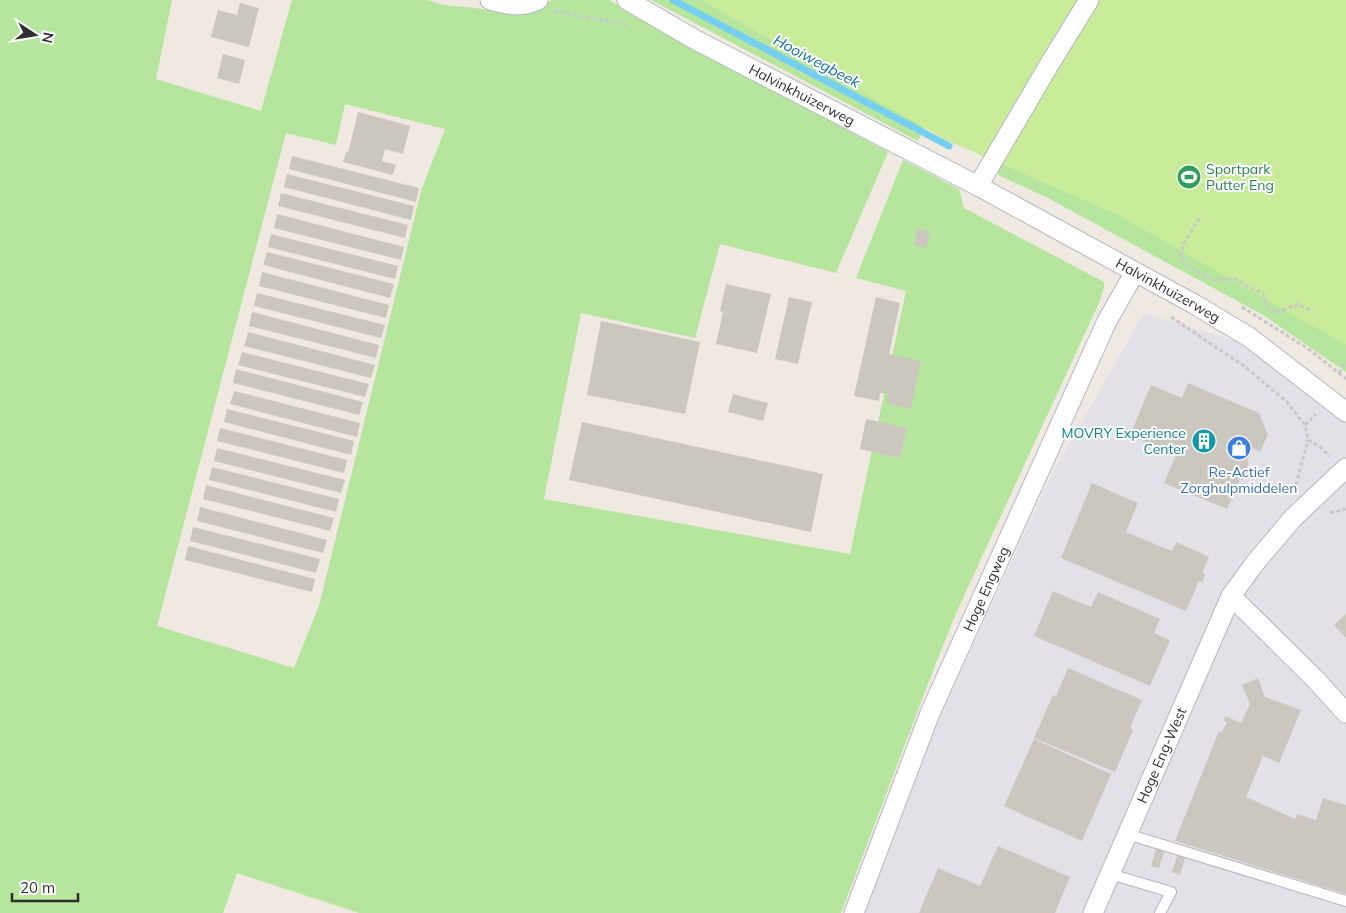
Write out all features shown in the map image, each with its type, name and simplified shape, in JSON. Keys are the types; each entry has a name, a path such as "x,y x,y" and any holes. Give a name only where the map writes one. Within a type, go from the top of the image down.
{"street":[{"path":"490,0 504,4 532,3"},
{"name":"Halvinkhuizerweg","path":"628,0 694,39 978,186 1194,304 1249,337 1346,412"},
{"path":"978,186 1089,0"},
{"name":"Hoge Engweg","path":"854,913 930,713 1107,321 1135,272"},
{"name":"Hoge Eng-West","path":"1093,913 1231,596 1255,563 1293,518 1345,469"},
{"path":"1231,596 1316,680 1346,713"}],"lane":[{"path":"1127,834 1346,900"},
{"path":"1110,874 1171,892 1160,913"}],"path":[{"path":"532,3 629,26"},
{"path":"1199,218 1184,243 1181,254 1187,266 1214,280 1234,279 1263,294 1268,310 1271,312 1275,313 1298,304 1313,312"},
{"name":"Halvinkhuizerweg","path":"1165,313 1205,338 1244,366 1287,402 1305,425 1308,440 1320,447 1345,469"},
{"path":"1339,373 1346,361"}],"shaded area":[{"path":"1144,313 1250,345 1346,414 1346,913 863,913 940,715 1052,474"}],"green space":[{"path":"0,0 172,0 156,79 261,111 292,0 427,0 444,5 517,15 552,0 609,0 888,152 836,273 720,244 695,338 581,313 544,499 850,554 906,291 856,278 903,160 959,189 964,208 1104,282 1099,303 957,611 841,913 359,913 237,873 223,913 0,913","holes":["345,104 445,129 421,191 319,606 294,668 157,626 286,133 336,145"]},
{"path":"651,0 747,0 935,106 918,141"},
{"name":"Sportpark Putter Eng","path":"701,0 1346,0 1346,345 1118,215 946,140"},
{"path":"1012,154 1346,334 1346,372 1263,315 1048,198 998,175 1002,162"}],"building":[{"path":"240,3 259,8 249,47 211,37 218,10 237,15"},
{"path":"223,54 245,60 239,84 217,78"},
{"path":"358,112 410,126 403,154 385,149 382,161 396,165 393,175 343,162 346,152 348,153"},
{"path":"292,156 419,188 416,202 289,169"},
{"path":"287,174 414,206 411,220 284,187"},
{"path":"281,193 408,225 405,238 278,206"},
{"path":"277,214 404,247 401,260 274,228"},
{"path":"917,229 930,232 926,248 914,245"},
{"path":"271,234 398,266 395,279 268,247"},
{"path":"267,252 394,284 390,298 263,265"},
{"path":"262,272 389,305 386,318 259,286"},
{"path":"726,284 771,294 757,353 716,344 723,312 720,311"},
{"path":"257,293 385,325 381,338 254,306"},
{"path":"789,297 812,302 798,364 775,359"},
{"path":"876,297 900,303 889,354 921,361 911,409 886,403 888,394 880,393 879,401 854,396"},
{"path":"252,312 379,345 376,358 249,326"},
{"path":"601,321 700,342 685,414 587,395"},
{"path":"248,332 375,365 371,378 244,346"},
{"path":"242,352 369,384 365,397 238,365"},
{"path":"236,369 363,402 359,415 233,383"},
{"name":"MOVRY Experience Center","path":"1188,383 1259,413 1268,435 1260,452 1253,448 1242,480 1240,479 1227,509 1164,483 1177,453 1163,447 1162,449 1130,435 1151,385 1182,398"},
{"path":"234,391 360,423 357,437 230,404"},
{"path":"733,394 768,403 763,421 728,412"},
{"path":"227,409 354,441 351,455 224,422"},
{"path":"866,419 907,428 900,458 860,449"},
{"path":"582,422 823,474 811,532 569,480"},
{"path":"220,428 347,460 344,473 217,441"},
{"path":"217,448 345,480 341,493 214,461"},
{"path":"212,467 339,499 336,512 209,480"},
{"path":"1092,483 1138,503 1126,532 1172,551 1176,542 1209,557 1202,573 1205,574 1202,583 1199,581 1186,611 1061,558"},
{"path":"206,485 334,518 330,531 203,499"},
{"path":"200,507 327,540 323,553 197,521"},
{"path":"193,527 320,559 316,573 190,541"},
{"path":"188,546 315,579 312,592 185,560"},
{"path":"1053,591 1091,607 1098,592 1160,619 1154,633 1170,640 1150,686 1034,636"},
{"path":"1346,614 1346,638 1334,625"},
{"path":"1068,668 1142,700 1130,728 1133,730 1115,772 1034,738 1053,695 1056,696"},
{"path":"1258,678 1265,697 1301,710 1279,763 1263,756 1246,797 1295,819 1297,814 1316,820 1323,798 1346,805 1346,894 1175,841 1219,731 1222,732 1227,722 1223,720 1226,716 1241,723 1250,704 1242,685"},
{"path":"1034,739 1111,774 1082,841 1004,806"},
{"path":"998,846 1070,877 1055,913 919,913 938,868 980,886"},
{"path":"1157,846 1165,849 1159,868 1151,866"},
{"path":"1178,853 1186,855 1180,875 1172,872"}],"waterway":[{"name":"Hooiwegbeek","path":"673,0 949,146"}],"place":[{"name":"Sportpark Putter Eng","path":"1189,177"},
{"name":"MOVRY Experience Center","path":"1204,441"},
{"name":"Re-Actief Zorghulpmiddelen","path":"1239,448"}]}
